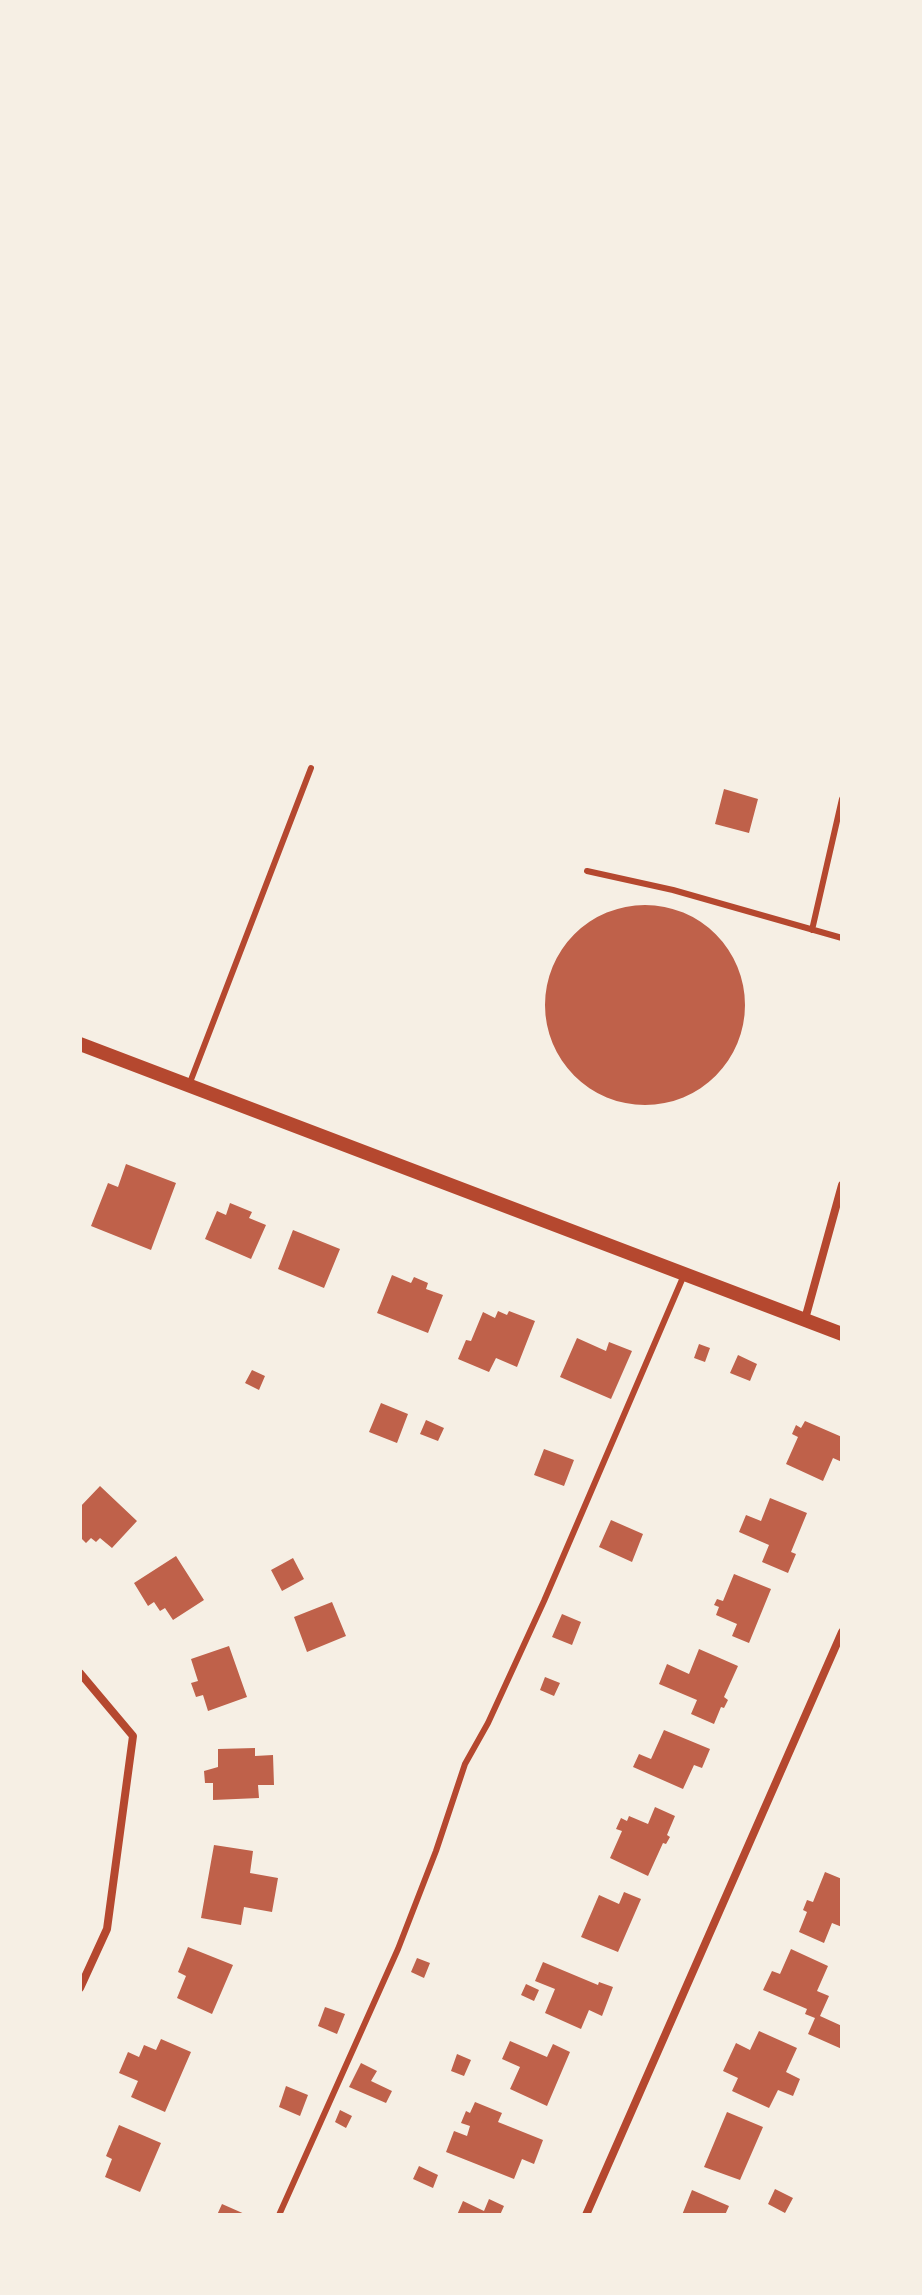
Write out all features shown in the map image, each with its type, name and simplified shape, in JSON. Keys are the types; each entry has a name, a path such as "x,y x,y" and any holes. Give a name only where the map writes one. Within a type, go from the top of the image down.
{"street":[{"path":"80,1044 842,1334"},
{"path":"805,1319 842,1185"},
{"path":"586,2215 841,1637"},
{"path":"80,1673 133,1736 107,1929 80,1988"}],"lane":[{"path":"189,1085 311,768"},
{"path":"812,930 842,799"},
{"path":"587,871 673,890 842,938"},
{"path":"279,2215 398,1949 465,1764 488,1723 544,1601 684,1273"}],"building":[{"path":"724,789 758,799 749,833 715,824"},
{"path":"645,905 683,912 716,934 738,967 745,1005 738,1043 716,1076 683,1098 645,1105 607,1098 574,1076 552,1043 545,1005 552,967 574,934 607,912"},
{"path":"126,1164 176,1183 151,1250 91,1226 108,1183 118,1187"},
{"path":"230,1203 252,1212 249,1218 266,1225 251,1259 205,1239 217,1211 226,1215"},
{"path":"293,1230 340,1249 324,1288 278,1269"},
{"path":"392,1275 411,1283 414,1277 428,1283 426,1289 443,1295 428,1333 377,1313"},
{"path":"498,1311 507,1315 509,1311 535,1321 517,1367 496,1358 489,1372 458,1359 466,1340 471,1341 483,1312 495,1318"},
{"path":"577,1338 606,1351 609,1342 632,1351 611,1399 560,1377"},
{"path":"699,1344 710,1348 705,1362 694,1358"},
{"path":"738,1355 757,1364 750,1381 730,1373"},
{"path":"252,1370 265,1376 259,1390 245,1383"},
{"path":"381,1403 408,1414 397,1443 369,1432"},
{"path":"426,1420 444,1428 438,1441 420,1434"},
{"path":"805,1421 842,1437 842,1462 833,1458 823,1481 786,1464 798,1437 792,1434 796,1425 801,1428"},
{"path":"544,1449 574,1460 564,1486 534,1475"},
{"path":"100,1486 137,1521 112,1548 100,1538 96,1542 91,1538 86,1543 80,1537 80,1507"},
{"path":"770,1498 807,1513 791,1552 796,1554 788,1573 762,1562 769,1545 739,1532 746,1515 761,1521"},
{"path":"611,1520 643,1534 632,1562 599,1547"},
{"path":"176,1556 204,1600 173,1620 165,1608 160,1611 154,1602 148,1606 134,1583"},
{"path":"293,1558 304,1579 282,1591 271,1570"},
{"path":"734,1574 771,1589 749,1643 732,1636 737,1624 716,1615 719,1607 714,1605 717,1599 723,1601"},
{"path":"332,1602 346,1636 307,1652 294,1617"},
{"path":"562,1614 581,1622 572,1645 552,1637"},
{"path":"229,1646 247,1697 208,1711 203,1695 196,1697 191,1683 198,1681 191,1659"},
{"path":"699,1649 738,1666 724,1697 728,1700 724,1708 721,1707 714,1724 691,1714 697,1700 659,1684 667,1664 689,1674"},
{"path":"545,1677 560,1683 554,1696 540,1690"},
{"path":"664,1730 710,1749 702,1768 694,1765 683,1789 633,1767 639,1754 651,1759"},
{"path":"255,1748 255,1756 273,1755 274,1785 258,1785 259,1798 213,1800 213,1783 205,1783 204,1771 218,1767 218,1749"},
{"path":"655,1807 675,1816 667,1835 670,1837 666,1844 663,1843 648,1876 610,1858 622,1831 616,1829 621,1818 627,1821 629,1816 648,1824"},
{"path":"214,1845 253,1851 250,1873 278,1878 272,1912 244,1907 241,1925 201,1918"},
{"path":"825,1872 842,1879 842,1927 832,1923 824,1943 799,1932 807,1912 803,1910 807,1900 813,1902"},
{"path":"624,1892 641,1899 618,1952 581,1937 599,1895 619,1904"},
{"path":"188,1947 233,1965 212,2014 177,1998 186,1976 178,1972"},
{"path":"791,1949 828,1966 817,1991 829,1996 820,2016 842,2026 842,2049 808,2034 815,2018 805,2014 807,2009 763,1990 772,1971 780,1974"},
{"path":"417,1958 430,1963 424,1978 411,1972"},
{"path":"543,1962 598,1985 599,1982 613,1987 602,2016 589,2010 581,2029 545,2013 555,1989 535,1981"},
{"path":"526,1984 539,1990 534,2001 521,1995"},
{"path":"325,2007 345,2014 337,2034 318,2026"},
{"path":"759,2031 797,2048 786,2072 800,2079 793,2096 778,2090 769,2108 732,2091 738,2078 723,2071 736,2043 750,2050"},
{"path":"161,2039 191,2052 165,2112 131,2097 138,2081 119,2073 128,2052 139,2057 144,2045 156,2050"},
{"path":"510,2041 547,2057 553,2044 570,2052 547,2106 510,2089 520,2067 502,2059"},
{"path":"457,2054 471,2060 464,2076 451,2071"},
{"path":"361,2063 377,2071 371,2081 392,2091 386,2103 349,2087"},
{"path":"286,2086 308,2095 300,2116 279,2107"},
{"path":"475,2102 502,2113 498,2122 543,2140 534,2164 522,2159 514,2179 446,2152 454,2131 467,2136 470,2126 461,2123 466,2111 470,2113"},
{"path":"340,2110 352,2116 346,2128 335,2122"},
{"path":"727,2112 763,2127 740,2180 704,2167"},
{"path":"119,2125 161,2143 140,2192 105,2177 112,2159 106,2156"},
{"path":"419,2166 438,2175 433,2188 413,2179"},
{"path":"775,2189 793,2198 785,2213 768,2204"},
{"path":"692,2190 729,2206 725,2215 682,2215"},
{"path":"489,2199 504,2206 500,2215 457,2215 463,2201 484,2211"},
{"path":"222,2204 247,2215 217,2215"}]}
